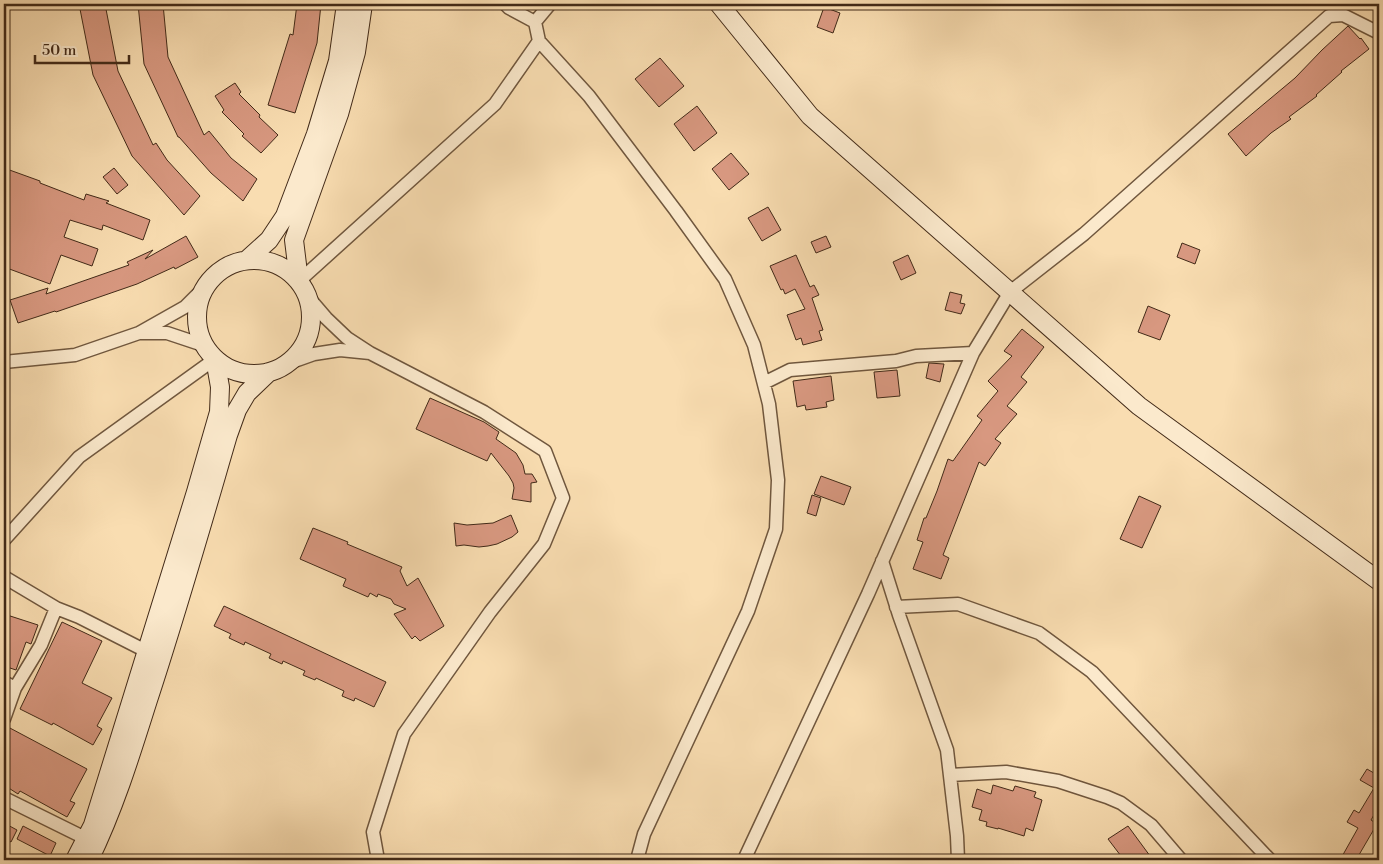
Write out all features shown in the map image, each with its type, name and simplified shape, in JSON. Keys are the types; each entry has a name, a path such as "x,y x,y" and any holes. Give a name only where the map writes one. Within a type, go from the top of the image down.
{"street":[{"path":"248,259 269,240 284,216 316,134 338,61 346,4"},
{"path":"299,281 294,240 339,114 356,52 363,4"},
{"path":"505,4 508,8 535,22"},
{"path":"535,22 550,4"},
{"path":"719,4 810,116 1139,406 1379,581"},
{"path":"744,860 882,561 973,352 1010,292 1084,234 1329,16 1343,15 1379,33"},
{"path":"535,22 539,41 588,96 676,211 725,279 754,345 769,404 778,480 776,529 748,611 644,834 637,860"},
{"path":"299,281 495,104 539,41"},
{"path":"4,362 75,354 139,333 185,307 214,275 230,264 248,259 267,260 284,268 299,281 308,297 347,338 370,353 484,412 545,451 563,498 544,544 490,612 404,734 373,832 378,860"},
{"path":"202,290 196,308 197,327 203,345 215,360 231,370 250,374 269,372"},
{"path":"286,364 300,351 308,335 311,316 308,297"},
{"path":"139,333 166,333 203,345"},
{"path":"89,860 98,843 125,772 173,623 237,410 247,393 269,372 286,364 314,354 340,350 370,353"},
{"path":"764,383 790,370 896,361 916,356 973,352"},
{"path":"4,540 79,457 215,360"},
{"path":"75,860 87,839 96,816 219,412 220,387 215,360"},
{"path":"882,561 896,607 947,750 958,860"},
{"path":"4,577 56,608 79,617 146,651"},
{"path":"896,607 958,604 1039,633 1092,672 1270,860"},
{"path":"4,719 9,685 41,645 56,608"},
{"path":"950,775 1006,772 1058,781 1108,797 1121,803 1151,825 1181,860"},
{"path":"4,798 87,839"}],"building":[{"path":"79,4 105,4 118,71 153,145 156,143 167,160 200,196 184,215 132,156 93,75"},
{"path":"138,4 163,4 168,57 204,135 209,131 231,158 257,179 243,201 211,173 178,137 144,64"},
{"path":"297,4 321,4 317,43 295,113 268,105 290,34 293,35"},
{"path":"824,7 840,13 833,33 817,27"},
{"path":"1348,26 1361,38 1369,49 1341,71 1317,96 1289,117 1291,119 1271,133 1246,156 1228,134 1295,78"},
{"path":"660,58 684,86 659,107 635,79"},
{"path":"235,83 241,92 239,94 278,135 261,153 242,136 244,134 222,112 224,110 215,96"},
{"path":"697,106 717,133 694,151 674,124"},
{"path":"731,153 749,174 729,190 712,169"},
{"path":"4,168 84,200 86,194 109,201 106,203 150,220 143,240 103,225 102,230 70,220 64,237 98,249 92,266 61,255 50,284 4,267"},
{"path":"114,168 128,185 117,194 103,177"},
{"path":"768,207 781,230 762,241 748,218"},
{"path":"186,236 198,257 175,269 174,267 137,284 18,323 10,300 48,288 46,294 129,265 127,262 153,250 145,259"},
{"path":"826,236 831,247 816,253 811,242"},
{"path":"1182,243 1200,250 1195,264 1177,257"},
{"path":"796,255 810,287 814,285 819,295 812,298 823,330 819,331 822,340 803,345 801,338 796,340 787,315 805,309 795,289 785,294 783,289 781,290 770,266"},
{"path":"908,255 916,273 901,280 893,262"},
{"path":"950,292 962,295 960,303 965,304 961,314 945,310"},
{"path":"1148,306 1170,315 1160,340 1138,332"},
{"path":"1022,329 1044,347 1021,377 1027,382 1007,406 1017,414 995,439 1001,443 985,466 979,462 943,555 949,558 941,579 913,569 923,542 917,540 924,518 926,518 937,491 948,459 953,461 982,420 977,416 998,391 988,381 1012,356 1004,351"},
{"path":"929,363 944,364 940,382 926,378"},
{"path":"897,370 900,396 877,398 874,372"},
{"path":"831,376 834,400 826,402 827,407 806,410 805,405 797,407 793,381"},
{"path":"430,398 484,422 499,432 496,439 516,453 523,465 525,474 532,474 537,482 531,483 531,502 512,499 513,483 491,453 487,461 416,429"},
{"path":"821,476 851,487 844,505 814,494"},
{"path":"812,495 821,498 816,516 807,513"},
{"path":"1139,496 1161,506 1142,548 1120,539"},
{"path":"511,515 518,532 512,537 488,546 456,546 454,523 467,525 493,523"},
{"path":"313,528 402,567 400,571 407,586 418,578 444,626 420,641 415,636 412,639 394,614 406,609 394,604 391,599 378,594 377,597 370,593 368,597 343,586 346,579 300,559"},
{"path":"224,606 386,682 374,707 355,698 354,701 342,696 344,691 316,678 315,680 303,675 305,671 283,661 282,664 269,658 271,654 245,642 244,645 229,638 231,634 214,626"},
{"path":"4,614 38,625 31,644 26,642 16,670 4,666"},
{"path":"62,622 102,641 82,683 112,698 97,726 102,729 93,745 53,723 52,725 20,709"},
{"path":"8,727 87,769 70,801 75,803 67,817 20,791 18,794 4,785 4,735"},
{"path":"1367,769 1379,776 1379,806 1371,820 1377,824 1356,860 1340,860 1358,828 1347,822 1354,810 1359,813 1374,788 1360,780"},
{"path":"993,785 1013,791 1015,786 1036,792 1034,797 1042,800 1033,831 1026,828 1024,836 986,826 987,822 979,820 982,810 972,807 977,789 991,794"},
{"path":"4,823 17,830 11,842 4,838"},
{"path":"23,826 56,843 50,856 17,839"},
{"path":"1128,826 1153,860 1124,860 1108,839"}]}
